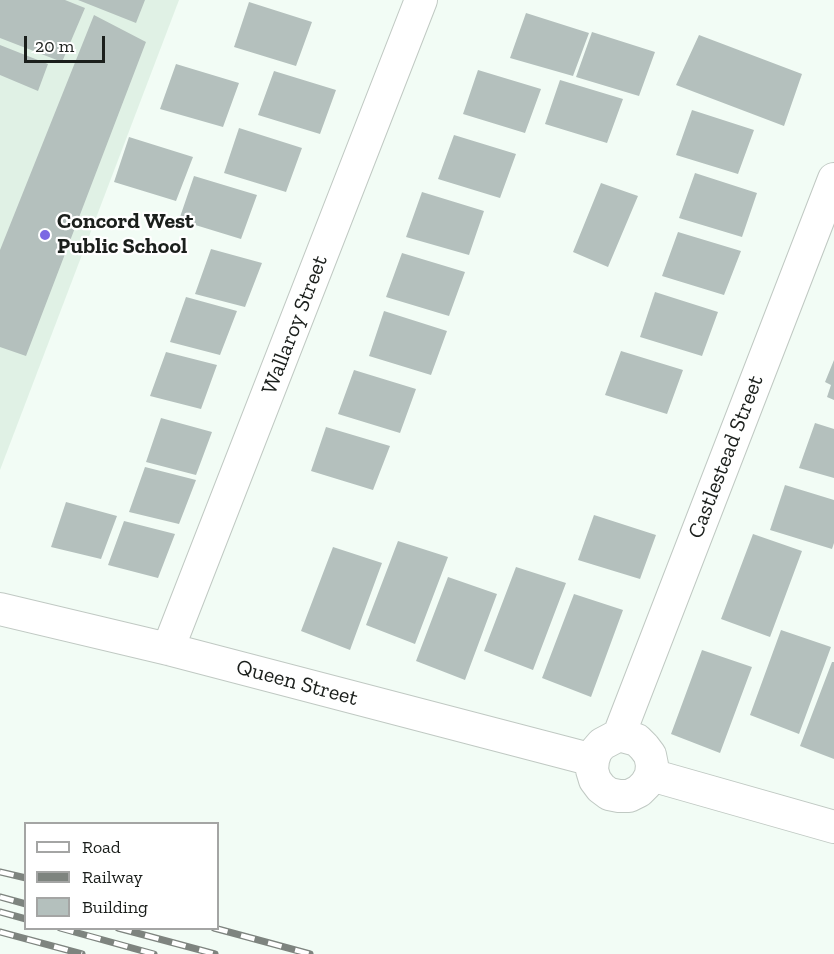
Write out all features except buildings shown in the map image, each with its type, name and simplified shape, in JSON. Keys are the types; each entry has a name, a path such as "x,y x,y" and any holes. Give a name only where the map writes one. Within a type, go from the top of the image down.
{"street":[{"name":"Wallaroy Street","path":"168,649 421,0"},
{"name":"Castlestead Street","path":"619,735 834,179"},
{"name":"Queen Street","path":"0,609 168,649 593,760"},
{"path":"619,735 637,740 644,747 650,755 651,775 639,791 629,796 609,794 595,780 592,770 593,760 602,744 619,735"},
{"path":"651,775 834,827"}],"shaded area":[{"name":"Concord West Public School","path":"0,0 179,0 0,470"}],"railway":[{"path":"0,872 24,878"},
{"path":"0,897 24,903"},
{"path":"0,912 24,918"},
{"path":"219,929 310,954"},
{"path":"67,930 154,954"},
{"path":"125,930 215,954"},
{"path":"0,932 82,954"}],"place":[{"name":"Concord West Public School","path":"45,235"}]}
